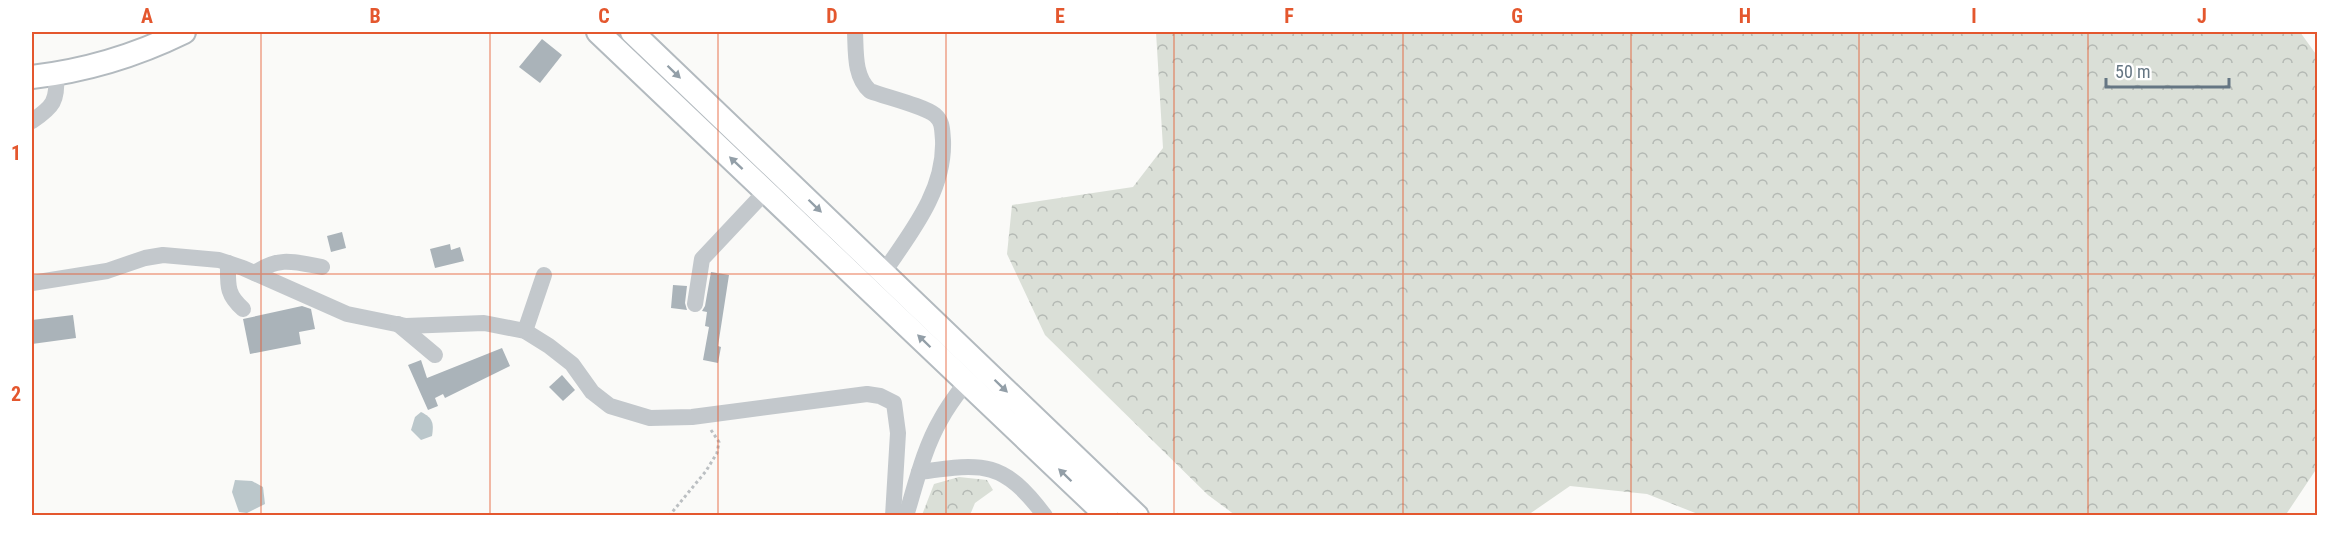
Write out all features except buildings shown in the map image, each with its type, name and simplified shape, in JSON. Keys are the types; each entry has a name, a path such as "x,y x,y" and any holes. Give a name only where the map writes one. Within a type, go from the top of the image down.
{"street":[{"path":"32,77 56,74 130,54 184,32"},
{"path":"598,32 766,192 1137,516"},
{"path":"632,32 884,272 973,373 1107,516"},
{"path":"855,32 858,74 864,86 870,91 926,109 937,116 942,124 943,146 939,179 925,211 884,272"},
{"path":"32,121 52,106 56,99 56,74"},
{"path":"695,304 702,259 766,192"},
{"path":"32,283 107,271 145,258 163,255 194,256 228,263 347,314 398,324 484,323 525,331 572,364 592,392 610,406 650,418 692,417 867,394 880,396 894,404 898,433 893,516"},
{"path":"255,273 284,260 322,267"},
{"path":"228,263 229,292 233,300 243,309"},
{"path":"525,331 544,275"},
{"path":"398,324 435,355"},
{"path":"906,516 919,472 939,420 973,373"},
{"path":"919,472 972,466 1006,475 1022,487 1045,516"}],"path":[{"path":"669,516 706,471 717,453 719,442 713,432 692,417"}],"green space":[{"path":"1156,32 2300,32 2318,57 2317,468 2285,516 1703,516 1647,494 1570,486 1528,515 1235,515 1208,495 1045,335 1007,254 1012,205 1133,187 1163,148"},
{"path":"959,477 987,480 993,490 975,503 970,515 922,515 934,484"}],"shaded area":[{"path":"421,412 432,421 433,428 432,436 421,440 411,430 415,417"},
{"path":"235,480 252,481 263,487 265,504 247,513 239,512 232,492"}]}
